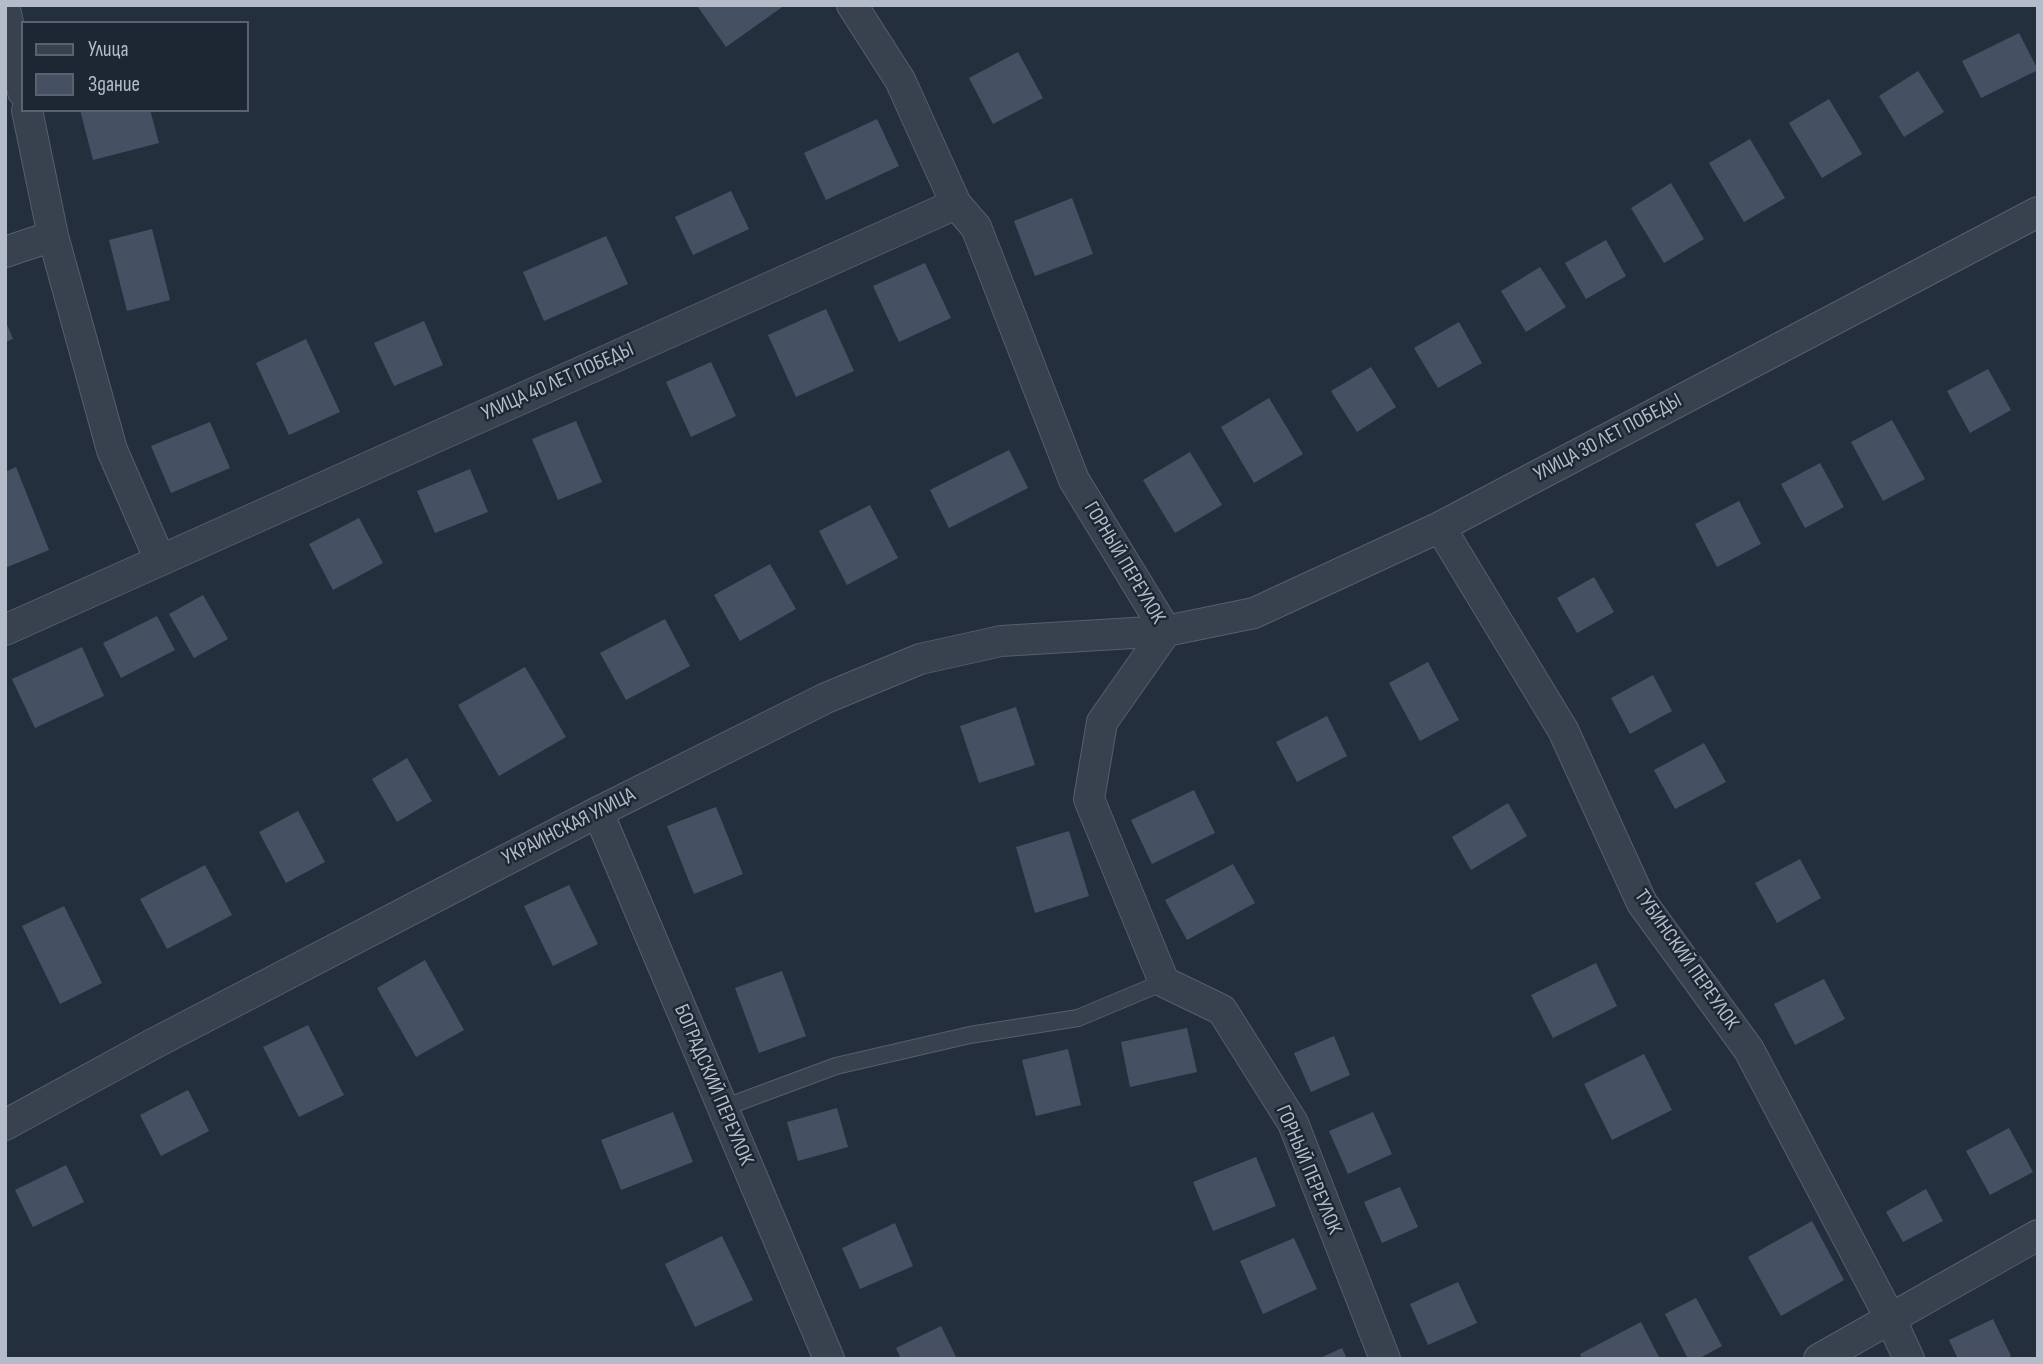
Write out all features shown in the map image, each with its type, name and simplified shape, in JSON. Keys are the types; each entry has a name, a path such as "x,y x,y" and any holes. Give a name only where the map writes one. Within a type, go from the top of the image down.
{"street":[{"name":"ГОРНЫЙ ПЕРЕУЛОК","path":"852,5 900,80 956,204 976,227 1074,480 1166,631 1102,722 1089,799 1164,982 1222,1010 1293,1123 1385,1359"},
{"path":"5,9 21,83"},
{"path":"27,112 53,236 112,450 160,560"},
{"name":"УЛИЦА 40 ЛЕТ ПОБЕДЫ","path":"5,630 956,204"},
{"name":"УЛИЦА 30 ЛЕТ ПОБЕДЫ","path":"1166,631 1254,612 1440,527 2038,212"},
{"path":"5,252 53,236"},
{"name":"ТУБИНСКИЙ ПЕРЕУЛОК","path":"1440,527 1563,730 1642,903 1749,1050 1909,1359"},
{"name":"УКРАИНСКАЯ УЛИЦА","path":"5,1125 153,1044 598,812 827,698 920,659 1000,641 1166,631"},
{"name":"БОГРАДСКИЙ ПЕРЕУЛОК","path":"598,812 830,1359"},
{"path":"1819,1359 2038,1235"}],"lane":[{"path":"723,1108 836,1066 970,1035 1078,1018 1164,982"}],"building":[{"path":"785,5 726,47 698,7"},
{"path":"2019,33 2038,70 1981,98 1962,61"},
{"path":"1018,52 1043,98 993,124 969,78"},
{"path":"1918,71 1944,112 1904,137 1879,96"},
{"path":"1829,99 1862,154 1822,178 1789,123"},
{"path":"81,112 151,112 159,143 93,160"},
{"path":"877,119 899,166 826,200 804,153"},
{"path":"1750,139 1785,198 1744,222 1709,163"},
{"path":"1671,183 1704,239 1664,263 1631,208"},
{"path":"731,191 749,229 693,255 675,217"},
{"path":"1072,198 1093,254 1035,276 1014,221"},
{"path":"152,229 170,300 127,311 109,240"},
{"path":"606,236 628,284 544,321 523,272"},
{"path":"1606,240 1626,276 1586,299 1565,263"},
{"path":"925,263 951,318 899,342 873,286"},
{"path":"1540,267 1566,307 1526,332 1501,291"},
{"path":"826,309 854,371 796,397 768,335"},
{"path":"5,320 13,339 5,342"},
{"path":"424,321 443,365 394,386 374,343"},
{"path":"1459,322 1482,363 1438,388 1414,348"},
{"path":"306,339 340,412 289,435 256,363"},
{"path":"711,362 736,416 691,437 666,382"},
{"path":"1371,367 1396,407 1357,432 1331,391"},
{"path":"1988,369 2011,410 1970,433 1947,391"},
{"path":"1269,398 1303,454 1254,483 1221,427"},
{"path":"1892,420 1925,479 1883,501 1851,442"},
{"path":"576,421 602,482 558,500 532,439"},
{"path":"210,422 230,468 171,493 151,446"},
{"path":"1009,450 1028,488 949,528 930,490"},
{"path":"1190,452 1222,505 1175,533 1143,480"},
{"path":"1820,463 1844,507 1805,528 1781,484"},
{"path":"16,467 49,550 5,568 5,472"},
{"path":"470,469 488,512 435,533 417,491"},
{"path":"1739,501 1761,544 1717,567 1695,524"},
{"path":"870,505 898,558 847,585 819,531"},
{"path":"359,518 383,563 333,590 309,544"},
{"path":"770,564 796,609 740,641 714,595"},
{"path":"1594,577 1614,612 1577,633 1557,598"},
{"path":"203,595 228,639 194,658 169,614"},
{"path":"157,616 175,650 121,678 103,643"},
{"path":"665,619 690,666 626,700 600,653"},
{"path":"82,647 104,696 35,728 12,679"},
{"path":"1428,662 1459,720 1420,741 1389,683"},
{"path":"525,667 566,737 499,776 458,705"},
{"path":"1653,675 1672,711 1630,734 1611,698"},
{"path":"1016,707 1035,765 979,783 960,726"},
{"path":"1327,716 1347,756 1297,782 1276,742"},
{"path":"1704,743 1726,782 1675,809 1654,770"},
{"path":"407,758 432,801 397,822 372,779"},
{"path":"1194,790 1215,833 1152,864 1131,820"},
{"path":"1508,803 1527,836 1471,870 1452,837"},
{"path":"716,807 743,874 694,894 667,826"},
{"path":"298,811 325,862 286,883 259,832"},
{"path":"1069,831 1089,896 1035,913 1016,847"},
{"path":"1800,859 1821,898 1777,923 1755,883"},
{"path":"1233,864 1255,903 1187,940 1165,900"},
{"path":"205,865 232,915 167,949 140,899"},
{"path":"569,885 598,944 553,966 524,906"},
{"path":"64,906 102,983 60,1004 22,926"},
{"path":"425,960 464,1030 416,1057 377,988"},
{"path":"1596,963 1617,1006 1553,1038 1531,995"},
{"path":"782,971 806,1036 759,1053 735,988"},
{"path":"1824,979 1845,1019 1795,1045 1774,1004"},
{"path":"308,1025 344,1095 299,1117 263,1047"},
{"path":"1187,1028 1197,1072 1130,1087 1121,1042"},
{"path":"1334,1036 1350,1075 1311,1092 1294,1053"},
{"path":"1068,1049 1081,1105 1036,1116 1022,1060"},
{"path":"1644,1054 1672,1110 1612,1140 1584,1084"},
{"path":"188,1090 209,1131 161,1156 140,1115"},
{"path":"837,1108 848,1147 798,1161 787,1122"},
{"path":"673,1112 693,1162 621,1190 601,1140"},
{"path":"1373,1112 1392,1154 1348,1174 1329,1131"},
{"path":"2009,1128 2033,1172 1990,1195 1966,1151"},
{"path":"1256,1157 1276,1206 1213,1231 1193,1182"},
{"path":"66,1165 84,1202 33,1227 15,1190"},
{"path":"1400,1187 1418,1227 1382,1243 1364,1202"},
{"path":"1926,1189 1943,1221 1903,1242 1886,1212"},
{"path":"1812,1221 1844,1280 1781,1316 1748,1257"},
{"path":"895,1223 913,1266 860,1289 842,1248"},
{"path":"722,1236 753,1300 695,1327 665,1264"},
{"path":"1294,1238 1317,1289 1263,1314 1240,1261"},
{"path":"1458,1282 1477,1323 1428,1345 1410,1304"},
{"path":"1696,1298 1722,1346 1698,1359 1688,1359 1665,1314"},
{"path":"1993,1319 2011,1356 2005,1359 1958,1359 1949,1340"},
{"path":"1641,1322 1660,1359 1582,1359 1580,1354"},
{"path":"941,1326 957,1359 901,1359 896,1348"},
{"path":"1342,1348 1347,1359 1318,1359"}]}
